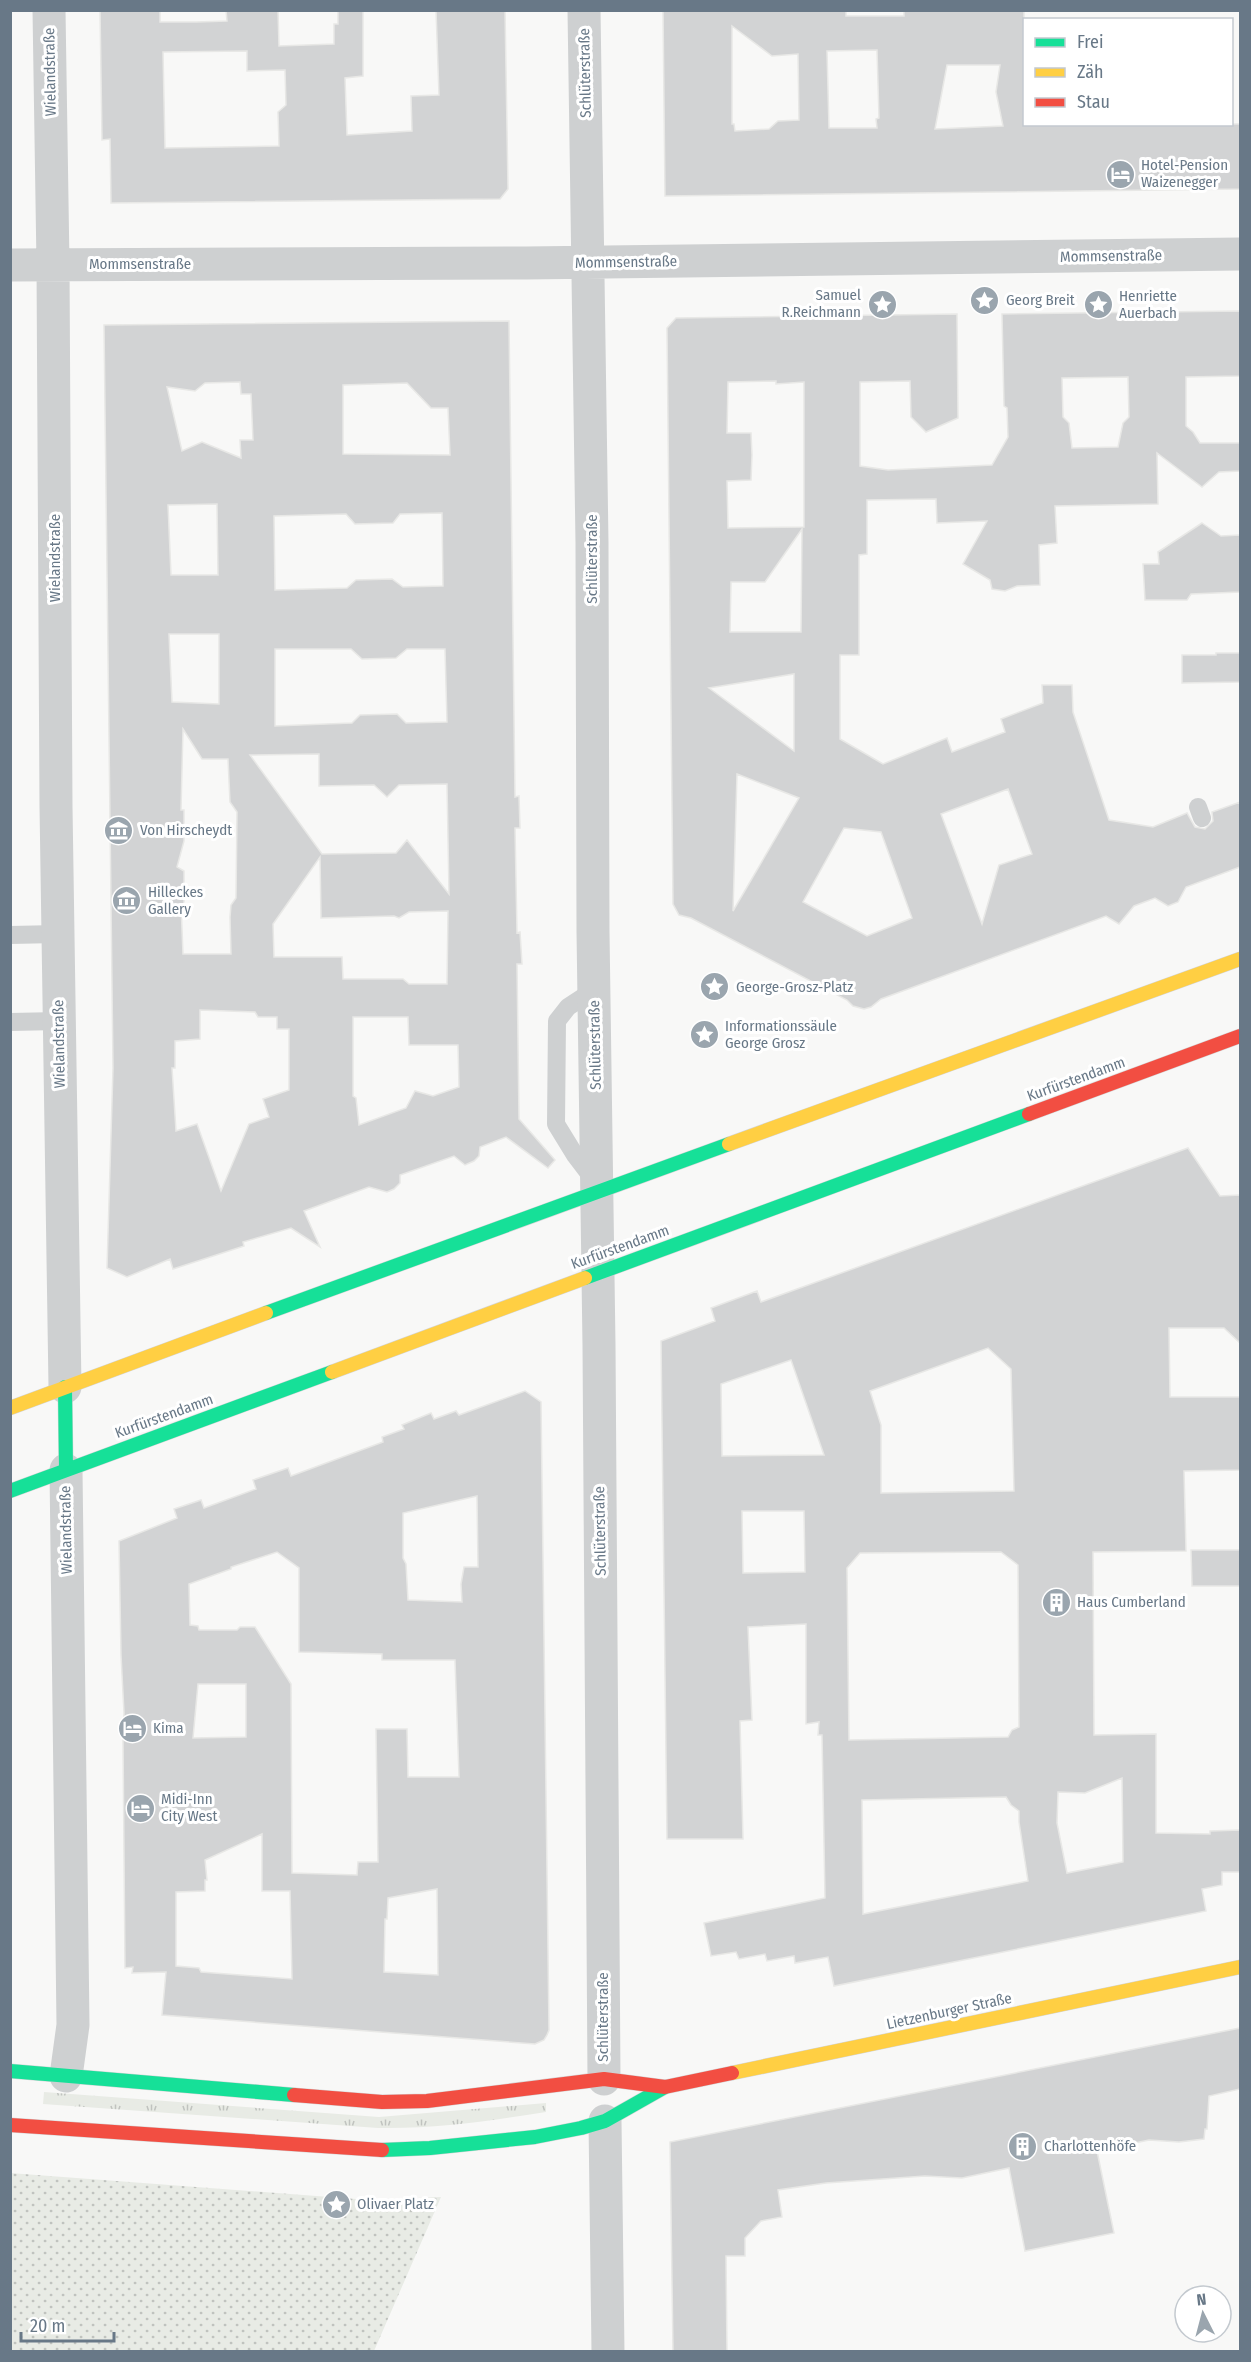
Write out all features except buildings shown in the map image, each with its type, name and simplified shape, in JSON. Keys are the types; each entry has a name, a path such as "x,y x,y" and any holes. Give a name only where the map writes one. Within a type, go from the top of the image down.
{"main road":[{"path":"10,1408 597,1187 1240,959"},
{"name":"Kurfürstendamm","path":"10,1491 1240,1036"},
{"name":"Wielandstraße","path":"64,1388 66,1470"},
{"name":"Lietzenburger Straße","path":"604,2097 665,2087 1240,1967"},
{"path":"10,2071 382,2102 604,2097"},
{"name":"Lietzenburger Straße","path":"604,2097 665,2087"},
{"path":"10,2125 388,2150 464,2146 536,2137 604,2097"}],"street":[{"name":"Wielandstraße","path":"50,10 64,1388"},
{"name":"Schlüterstraße","path":"584,10 592,543 604,2097"},
{"name":"Mommsenstraße","path":"10,265 587,262 1240,254"},
{"name":"Wielandstraße","path":"66,1470 73,2025 66,2076"},
{"path":"604,2097 608,2352"}],"lane":[{"path":"10,935 58,934"},
{"path":"10,1022 59,1021"}],"green space":[{"path":"44,2092 379,2117 546,2103 546,2112 442,2126 378,2128 43,2104"},
{"path":"10,2173 369,2200 441,2197 374,2351 11,2351"}],"traffic: fast":[{"path":"585,1278 1029,1114"},
{"path":"266,1313 729,1144"},
{"path":"10,1491 332,1372"},
{"path":"65,1387 66,1470"},
{"path":"10,2071 294,2095"},
{"path":"382,2150 430,2148 535,2137 581,2128 605,2121 665,2087"}],"traffic: slow":[{"path":"729,1144 1240,959"},
{"path":"332,1372 585,1278"},
{"path":"10,1408 266,1313"},
{"path":"732,2073 1240,1967"}],"traffic: jam":[{"path":"1029,1114 1240,1036"},
{"path":"294,2095 382,2102 427,2101 604,2079 665,2087 732,2073"},
{"path":"10,2125 382,2150"}],"place":[{"name":"Hotel-Pension Waizenegger","path":"1120,174"},
{"name":"Georg Breit","path":"985,300"},
{"name":"Samuel R.Reichmann","path":"882,304"},
{"name":"Henriette Auerbach","path":"1098,305"},
{"name":"Von Hirscheydt","path":"119,830"},
{"name":"Hilleckes Gallery","path":"127,901"},
{"name":"George-Grosz-Platz","path":"715,987"},
{"name":"Informationssäule George Grosz","path":"704,1035"},
{"name":"Haus Cumberland","path":"1056,1602"},
{"name":"Kima","path":"132,1728"},
{"name":"Midi-Inn City West","path":"140,1808"},
{"name":"Charlottenhöfe","path":"1023,2146"},
{"name":"Olivaer Platz","path":"336,2204"}]}
